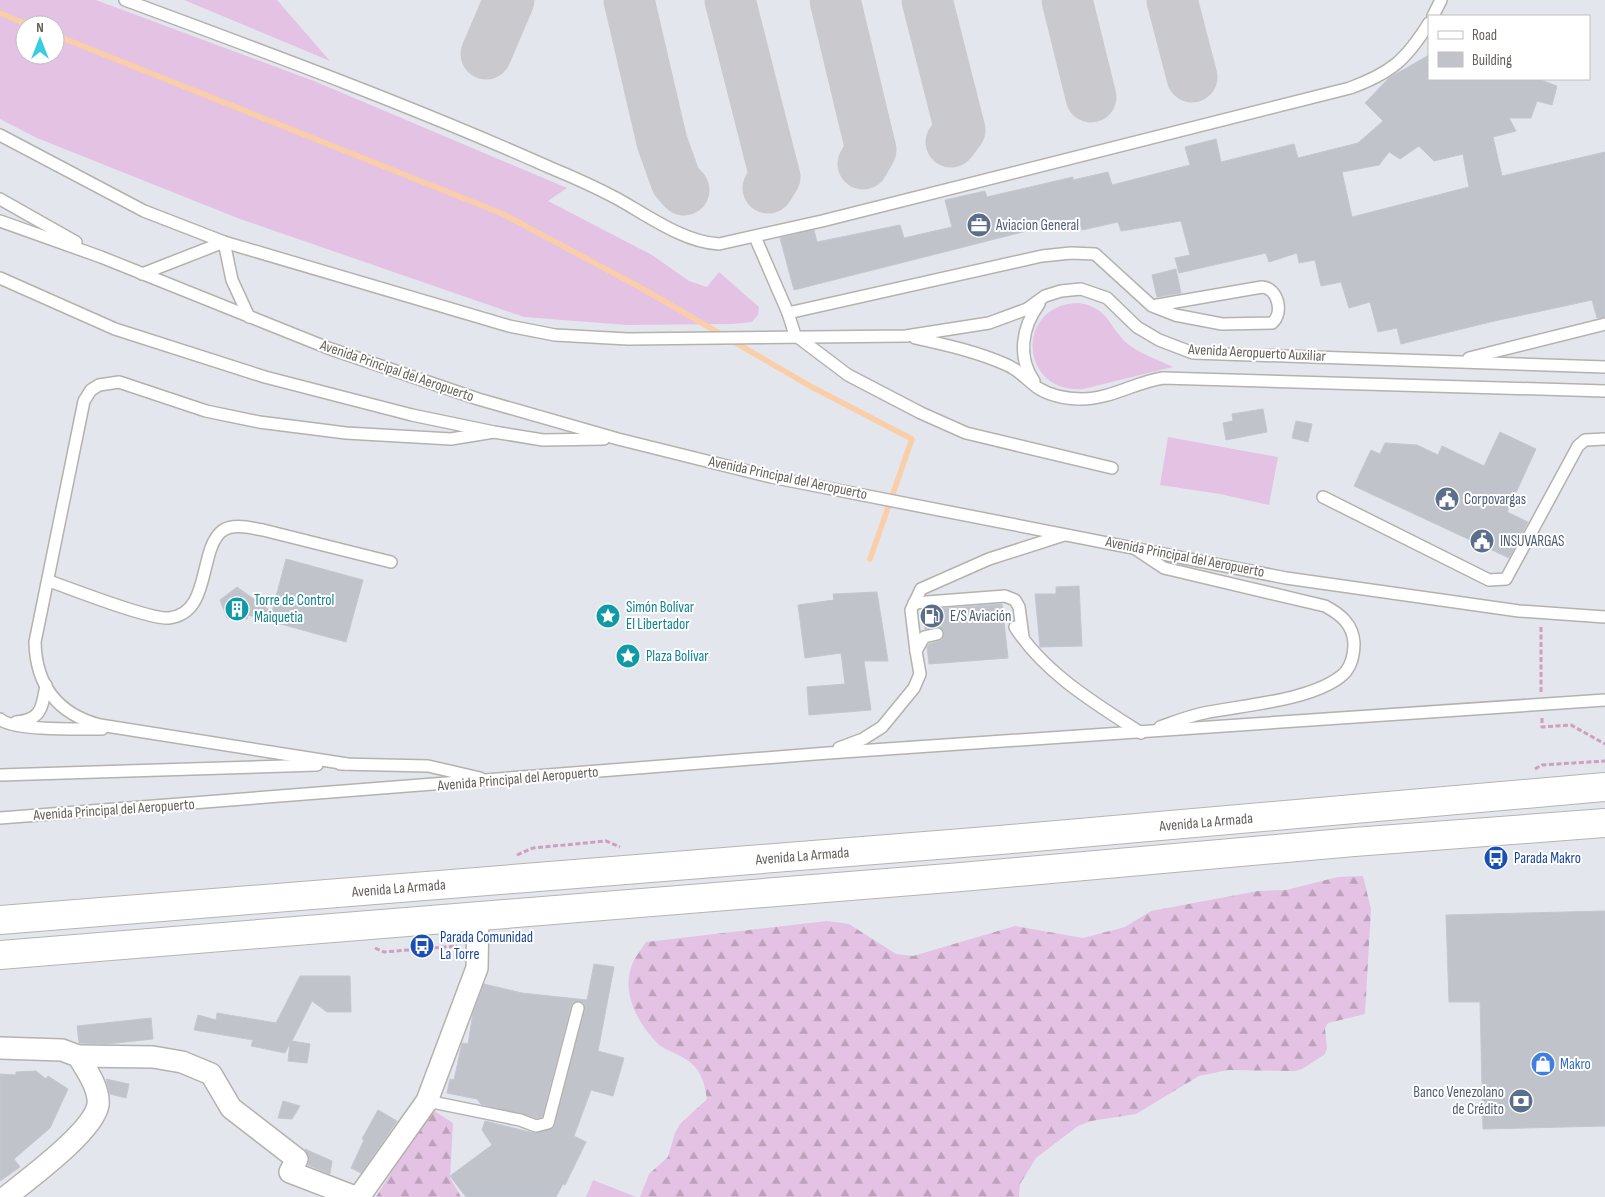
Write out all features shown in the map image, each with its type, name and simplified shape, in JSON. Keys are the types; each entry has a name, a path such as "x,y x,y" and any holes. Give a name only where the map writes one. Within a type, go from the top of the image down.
{"main road":[{"name":"Avenida La Armada","path":"0,920 1000,840 1605,787"},
{"path":"0,955 1354,842 1605,823"}],"street":[{"path":"359,1197 427,1102 477,968 478,916"},
{"path":"0,1048 62,1050 78,1056 153,1056 182,1062 211,1074 231,1108 298,1159 290,1172 354,1197"},
{"path":"6,1197 57,1155 92,1121 98,1104 92,1079 78,1056"}],"lane":[{"path":"124,0 408,108 551,168 698,239 720,244 755,237 1350,88 1375,79 1407,56 1428,25"},
{"path":"1434,15 1441,0"},
{"name":"Avenida Aeropuerto Auxiliar","path":"0,135 144,211 224,242 509,326 555,336 653,339 906,336 989,323 1027,309 1045,296 1070,289 1092,292 1107,298 1137,327 1159,340 1193,353 1605,368"},
{"path":"0,199 101,257"},
{"name":"Avenida Principal del Aeropuerto","path":"0,221 101,257 328,348 478,399 618,439 771,477 1286,578 1519,611 1605,617"},
{"path":"755,237 788,314 795,336 848,375 966,433 1112,468"},
{"path":"142,274 224,242 232,280 249,317"},
{"path":"788,314 1042,256 1071,253 1095,254 1152,306 1175,315 1222,324 1272,323 1276,318 1278,308 1272,291 1268,287 1152,306"},
{"path":"0,278 115,329 186,353 331,395 494,432 544,440 618,439"},
{"path":"1040,389 1023,361 1023,347 1031,317 1045,296"},
{"path":"1455,362 1605,324"},
{"name":"Avenida Aeropuerto Auxiliar","path":"906,336 950,345 1009,366 1040,389 1064,398 1084,399 1103,396 1148,380 1163,378 1605,390"},
{"path":"347,764 83,720 69,713 58,703 46,685 37,662 35,642 49,581 84,401 91,390 99,384 119,382 206,411 288,426 346,433 451,439 494,432"},
{"path":"1323,497 1489,580 1506,579 1578,446 1585,440 1605,438"},
{"path":"49,581 158,618 178,616 194,604 216,538 228,528 242,527 263,530 391,562"},
{"path":"828,753 864,739 882,728 914,688 920,674 911,610 921,590 989,559 1065,534"},
{"path":"1015,627 1034,653 1094,703 1142,733 1202,714 1286,697 1328,684 1348,669 1353,656 1354,642 1351,631 1345,619 1325,606 1164,568 1134,547"},
{"path":"914,603 1005,596 1015,600 1019,607 1024,641"},
{"path":"916,651 924,637 937,634"},
{"path":"1,721 27,721 37,716 42,707 46,685"},
{"name":"Avenida Principal del Aeropuerto","path":"0,818 492,781 828,753 1605,700"},
{"path":"1,721 40,728 139,730"},
{"path":"0,775 347,764 428,766 492,781"},
{"path":"427,1102 520,1120 536,1126 548,1123 578,1008"}],"green space":[{"path":"0,0 96,0 314,81 567,188 548,201 652,255 689,281 707,287 719,272 759,307 758,315 752,322 732,324 627,325 524,317 240,219 37,138 0,119"},
{"path":"184,0 277,0 330,61"},
{"path":"1079,303 1097,309 1103,314 1121,338 1133,348 1173,367 1083,389 1062,387 1046,378 1036,364 1033,348 1035,332 1043,317 1058,307"},
{"path":"1168,437 1278,457 1269,505 1220,494 1160,485"},
{"path":"1363,876 1371,909 1365,1014 1328,1023 1325,1028 1327,1049 1324,1055 1302,1069 1295,1071 1228,1070 1199,1076 1136,1114 1091,1121 1078,1126 1036,1158 1020,1184 1019,1197 640,1197 649,1174 668,1157 675,1133 680,1124 707,1099 704,1083 694,1066 689,1061 658,1044 644,1028 634,1009 629,989 629,978 633,961 646,942 827,921 849,924 896,954 913,956 1015,926 1083,938 1125,927 1151,911 1258,891 1286,890 1338,877"},
{"path":"431,1109 453,1123 450,1178 461,1197 376,1197"},
{"path":"593,1180 636,1197 586,1197"}],"building":[{"path":"1428,56 1428,80 1541,80 1557,86 1552,105 1537,101 1531,118 1509,118 1516,131 1493,137 1502,176 1605,152 1605,317 1597,318 1592,300 1401,344 1397,328 1378,332 1370,302 1349,308 1341,282 1321,286 1315,260 1299,263 1297,253 1269,262 1266,253 1179,273 1175,258 1190,255 1181,221 1121,231 1118,222 1082,230 1078,218 794,290 780,238 814,230 817,242 900,225 904,238 952,227 945,200 985,191 987,197 1073,177 1073,180 1108,172 1112,185 1190,165 1185,147 1216,139 1221,162 1294,144 1298,158 1358,143 1383,121 1365,103 1389,78","holes":["1419,146 1434,161 1463,154 1469,187 1352,217 1342,172 1379,165 1389,152 1400,159"]},
{"path":"1176,269 1181,293 1157,297 1152,275"},
{"path":"1263,409 1267,432 1226,440 1223,423 1233,421 1232,414"},
{"path":"1296,421 1312,424 1308,442 1292,438"},
{"name":"Corpovargas","path":"1500,432 1536,449 1507,512 1528,522 1509,558 1354,486 1371,450 1380,454 1385,443 1417,445 1438,455 1442,446 1484,466"},
{"path":"286,559 363,580 346,642 248,615 247,619 227,618 220,600 237,587 272,612"},
{"path":"1079,586 1082,646 1040,647 1035,594 1056,594 1056,587"},
{"path":"877,592 888,661 864,661 871,710 809,715 807,687 845,684 841,653 805,658 798,605 834,600 833,594"},
{"path":"1002,604 1008,658 929,664 927,647 929,644 942,640 944,633 939,627 925,629 923,610"},
{"name":"Makro","path":"1605,911 1605,1126 1483,1129 1480,1002 1449,1002 1446,915"},
{"path":"594,964 614,967 598,1051 624,1058 613,1096 591,1090 574,1136 586,1142 565,1185 563,1184 556,1197 466,1197 450,1176 492,1145 482,1130 485,1121 534,1133 554,1128 585,1009 584,1003 579,1001 573,1002 571,1006 542,1117 536,1118 481,1104 477,1099 447,1093 450,1079 454,1080 462,1043 468,1044 473,1013 484,984 522,993 587,1000"},
{"path":"300,976 350,976 351,1012 327,1012 312,1001 292,1041 310,1044 307,1063 288,1061 290,1043 285,1053 251,1046 253,1040 194,1030 198,1015 216,1020 217,1013 276,1023"},
{"path":"151,1018 153,1039 107,1044 79,1043 77,1026"},
{"path":"36,1071 46,1079 48,1076 68,1089 50,1128 14,1159 20,1167 0,1181 0,1074 16,1075 16,1072"},
{"path":"106,1079 129,1084 126,1098 110,1094"},
{"path":"283,1101 300,1106 292,1119 278,1118"},
{"path":"378,1110 397,1121 361,1173 351,1168 364,1140 362,1139"},
{"path":"305,1149 332,1161 330,1174 308,1165 309,1159"}],"waterway":[{"path":"0,13 15,19"},
{"path":"65,39 503,214 645,290 810,386 912,439 870,559"}],"taxiway":[{"path":"486,54 509,0"},
{"path":"629,0 662,142 676,181 684,190"},
{"path":"730,0 775,177 768,188"},
{"path":"835,0 871,150 863,164"},
{"path":"927,0 960,130 951,142"},
{"path":"1067,0 1091,97"},
{"path":"1172,0 1192,77"}],"place":[{"name":"Aviacion General","path":"979,225"},
{"name":"Corpovargas","path":"1447,499"},
{"name":"INSUVARGAS","path":"1482,541"},
{"name":"Torre de Control Maiquetia","path":"237,609"},
{"name":"Simón Bolívar El Libertador","path":"608,616"},
{"name":"E/S Aviación","path":"932,616"},
{"name":"Plaza Bolívar","path":"628,656"},
{"name":"Parada Makro","path":"1496,858"},
{"name":"Parada Comunidad La Torre","path":"422,946"},
{"name":"Makro","path":"1543,1064"},
{"name":"Banco Venezolano de Crédito","path":"1521,1101"}]}
